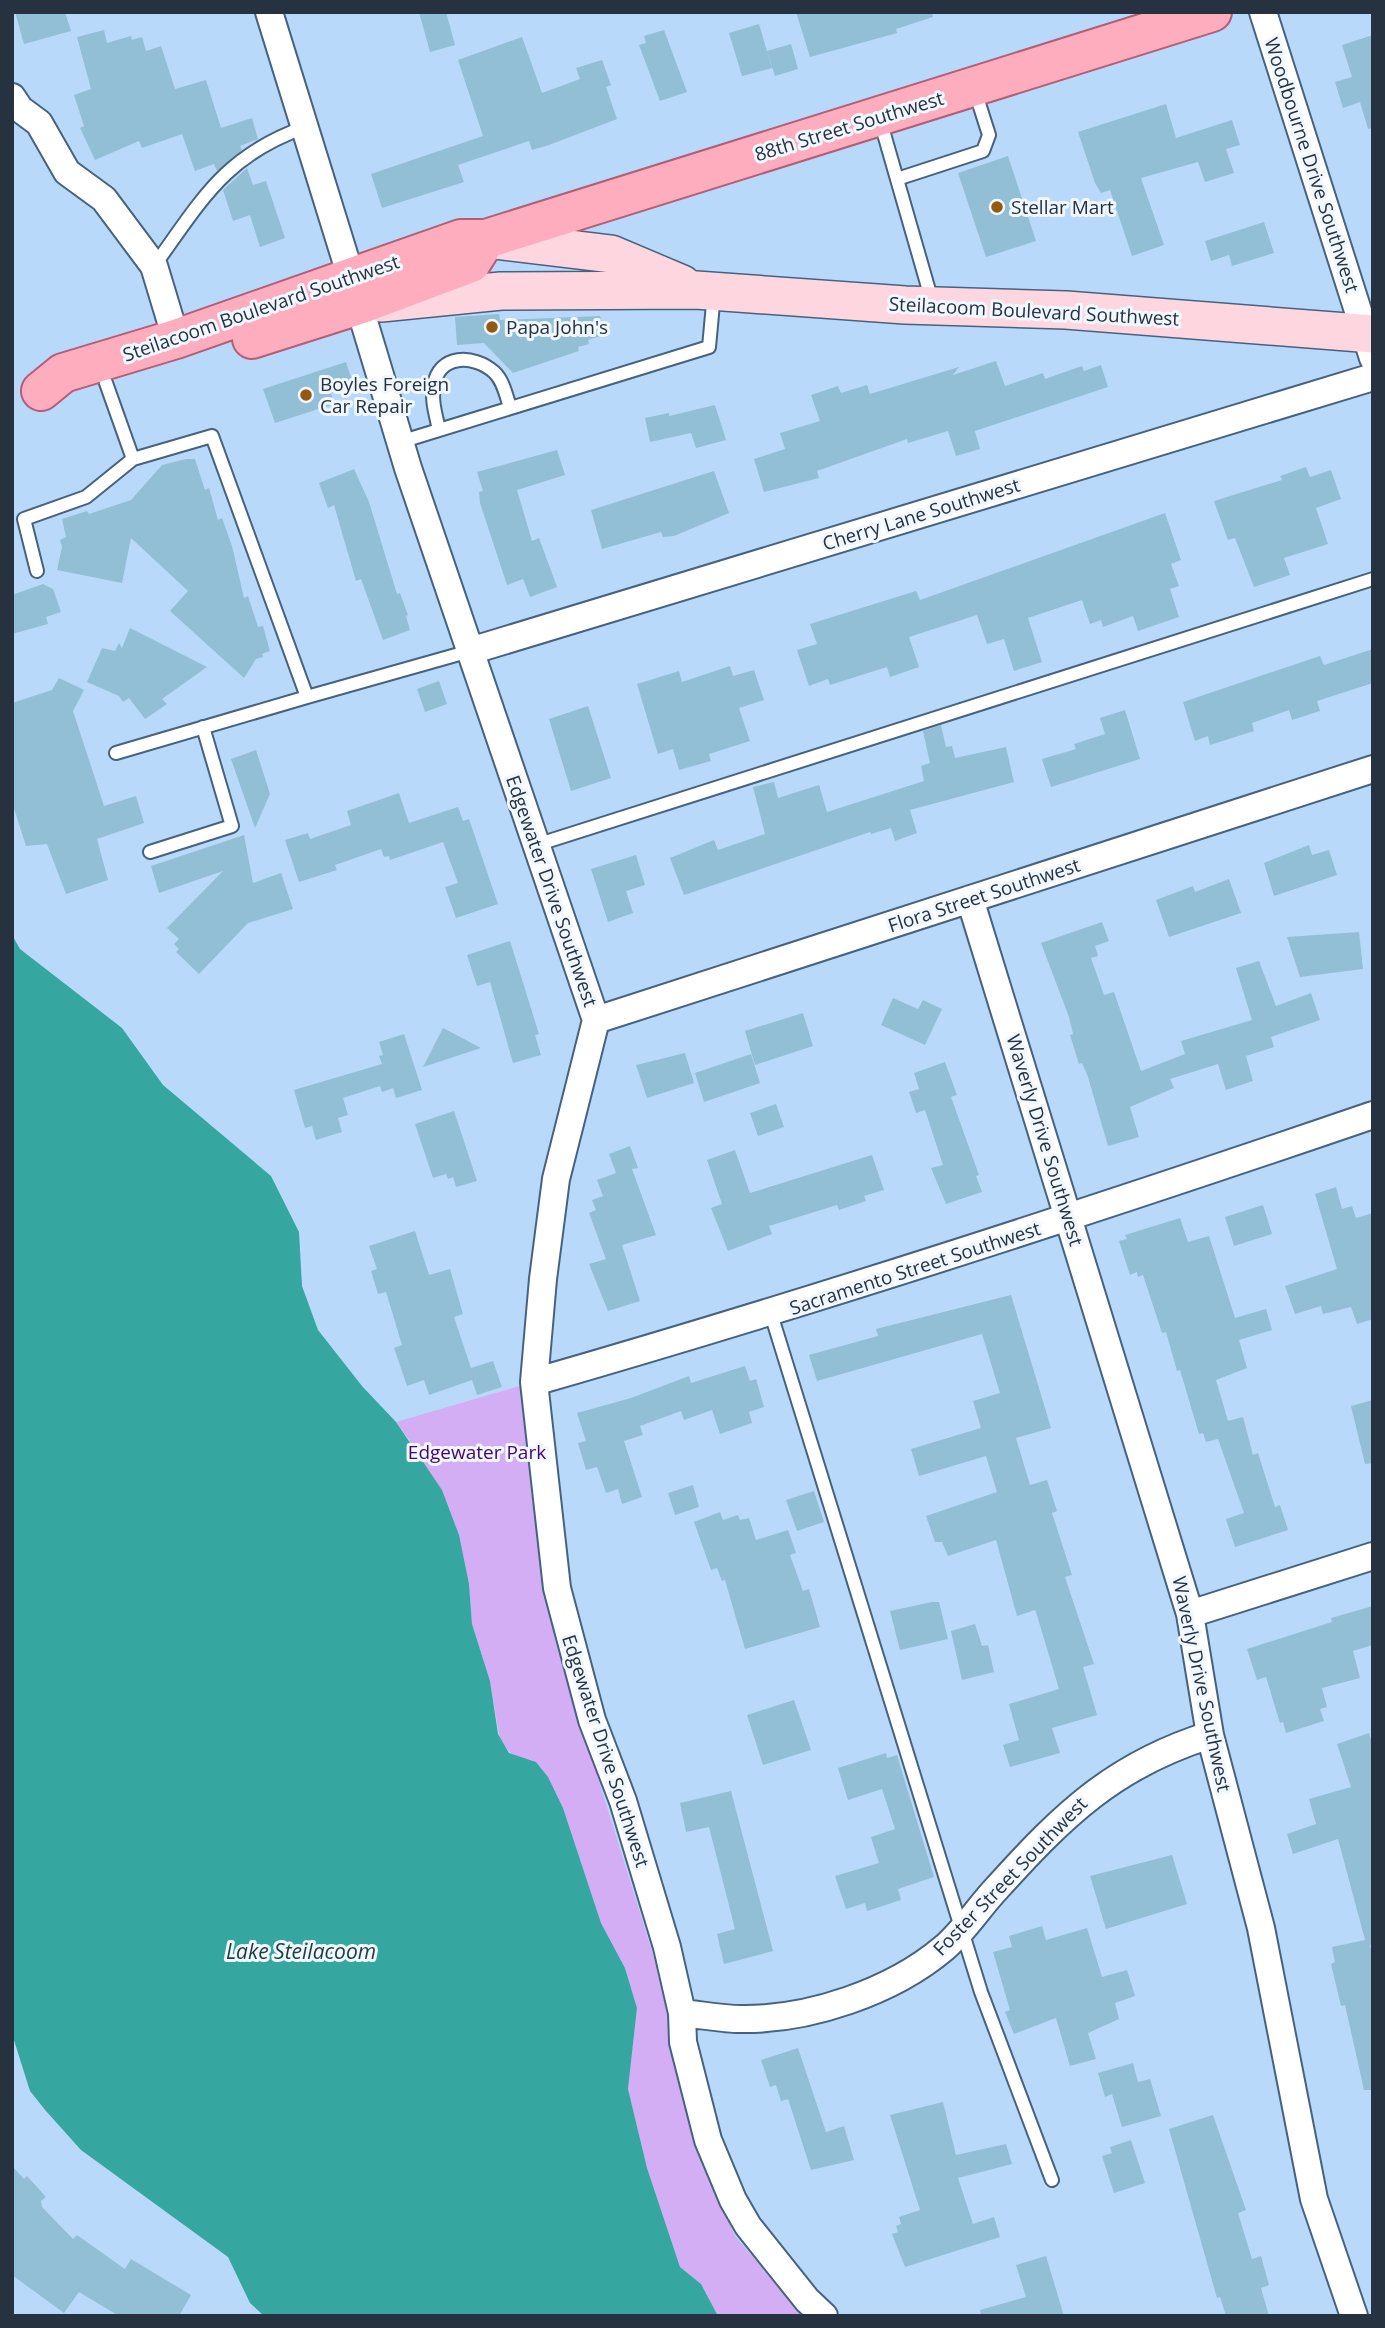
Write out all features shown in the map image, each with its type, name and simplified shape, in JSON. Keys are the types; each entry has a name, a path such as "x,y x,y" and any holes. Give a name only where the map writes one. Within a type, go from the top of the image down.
{"main road":[{"name":"88th Street Southwest","path":"486,239 1212,12"},
{"name":"Steilacoom Boulevard Southwest","path":"26,395 71,393 106,383 355,291 461,239 486,239 611,254 705,291"},
{"name":"Steilacoom Boulevard Southwest","path":"26,395 63,373 176,339 355,291 705,291 934,306 1066,310 1370,342"}],"street":[{"name":"Edgewater Drive Southwest","path":"269,12 400,442 596,1020 556,1179 543,1279 534,1382 557,1588 566,1626 592,1720 623,1801 667,1947 682,2013 683,2042 708,2140 733,2200 748,2226 807,2300 824,2316"},
{"name":"Woodbourne Drive Southwest","path":"1263,12 1370,342"},
{"path":"12,97 20,108 39,123 67,172 104,199 154,265 176,339"},
{"name":"Cherry Lane Southwest","path":"470,652 1373,377"},
{"name":"Flora Street Southwest","path":"596,1020 1373,769"},
{"name":"Waverly Drive Southwest","path":"970,899 1190,1614 1210,1735 1261,1928 1314,2199 1354,2316"},
{"name":"Sacramento Street Southwest","path":"534,1382 771,1314 1069,1218 1373,1115"},
{"path":"1190,1614 1373,1556"},
{"name":"Foster Street Southwest","path":"682,2013 742,2019 810,2010 848,1999 918,1967 945,1947 1088,1795 1166,1749 1210,1735"}],"lane":[{"path":"897,179 983,150 989,135 974,87"},
{"path":"879,116 934,306"},
{"path":"154,265 219,178 272,138 305,127"},
{"path":"400,442 709,347 705,291"},
{"path":"439,430 433,386 442,369 457,360 475,360 494,372 510,407"},
{"path":"106,383 134,459"},
{"path":"37,571 24,519 86,496 134,459 212,436 307,697"},
{"path":"536,845 1373,579"},
{"path":"116,753 470,652"},
{"path":"150,852 232,826 202,727"},
{"path":"771,1314 981,1992 1052,2180"}],"green space":[{"name":"Edgewater Park","path":"523,1385 531,1491 555,1640 661,1980 674,2056 695,2147 735,2236 803,2316 718,2316 701,2284 680,2267 647,2168 628,2089 637,2008 625,1968 601,1923 563,1808 532,1760 513,1756 500,1740 490,1681 472,1624 469,1584 418,1452 396,1422"}],"water":[{"name":"Lake Steilacoom","path":"12,935 20,949 122,1028 163,1085 271,1176 299,1232 302,1286 318,1330 362,1386 396,1422 442,1490 459,1535 469,1584 472,1624 490,1681 498,1734 509,1753 536,1762 548,1777 563,1808 601,1923 625,1968 637,2008 628,2089 647,2168 680,2267 701,2284 718,2316 264,2316 250,2303 228,2257 81,2150 30,2091 12,2034"}],"building":[{"path":"15,12 65,12 71,31 24,44"},
{"path":"419,12 446,12 455,45 430,52"},
{"path":"796,12 932,12 933,17 896,29 897,33 810,57"},
{"path":"759,24 772,68 742,76 729,33"},
{"path":"104,30 107,43 131,36 132,40 142,37 146,51 161,46 175,89 206,80 221,128 252,118 258,139 240,146 242,150 217,171 214,164 195,171 182,134 142,148 139,141 95,160 80,128 84,126 74,95 91,89 77,37"},
{"path":"664,30 687,92 660,101 639,45 646,43 644,36"},
{"path":"1373,35 1373,128 1368,129 1360,102 1343,108 1335,82 1352,77 1342,45"},
{"path":"522,37 542,93 580,79 576,68 602,60 611,85 606,87 617,119 532,150 529,141 458,165 464,182 382,208 371,174 483,136 458,60"},
{"path":"791,44 798,69 775,76 767,51"},
{"path":"1166,104 1176,138 1232,120 1240,145 1226,149 1234,173 1205,182 1198,162 1141,178 1164,245 1132,256 1110,190 1101,193 1095,183 1078,132"},
{"name":"Stellar Mart","path":"1008,156 1036,241 986,257 958,173"},
{"path":"247,168 253,185 266,181 285,238 260,247 250,215 233,221 223,190"},
{"path":"1264,222 1274,253 1232,266 1229,255 1211,261 1205,241"},
{"path":"499,314 500,320 600,316 606,334 588,340 589,344 578,347 579,351 513,373 484,343 457,345 455,317"},
{"path":"996,361 1005,386 1043,373 1045,379 1082,366 1084,371 1101,365 1108,387 975,431 980,449 956,456 948,431 908,443 907,439 817,471 819,478 764,492 754,459 785,449 780,433 820,421 811,395 838,386 841,393 867,385 870,394 959,367 953,375"},
{"path":"346,362 354,386 331,393 334,404 275,423 263,389"},
{"path":"715,405 726,440 696,448 691,433 650,442 645,418 669,413 669,416"},
{"path":"557,450 565,475 517,490 532,541 539,538 557,587 530,597 523,579 507,585 480,503 479,492 483,491 477,472"},
{"path":"195,459 205,490 209,488 218,520 222,518 232,546 244,598 248,596 258,627 263,626 270,651 256,659 244,678 170,611 188,591 131,538 122,583 57,570 62,547 60,540 66,537 62,519 87,511 89,514 131,500 162,465"},
{"path":"1306,467 1310,477 1331,470 1341,499 1316,508 1328,544 1284,558 1290,575 1254,587 1235,538 1228,540 1214,501 1282,480 1280,476"},
{"path":"354,469 369,502 397,594 400,593 408,615 406,616 410,630 383,640 361,579 356,581 334,505 328,508 319,483"},
{"path":"714,471 729,513 674,536 663,537 661,532 602,549 591,510"},
{"path":"1165,513 1181,560 1171,564 1179,586 1170,589 1179,617 1138,631 1133,616 1103,627 1101,620 1090,624 1082,600 1028,618 1042,662 1014,671 1004,639 987,644 977,615 909,637 919,667 890,677 887,667 830,685 828,679 809,686 797,650 817,644 810,624 916,591 920,600"},
{"path":"43,584 53,589 61,612 46,617 48,624 12,634 12,595"},
{"path":"130,628 207,667 162,699 167,704 145,719 129,698 123,702 119,696 87,682 102,648 115,651 119,643 122,648"},
{"path":"1373,649 1373,683 1317,701 1320,711 1292,720 1289,710 1252,723 1254,731 1210,745 1208,736 1195,741 1183,702 1320,656 1324,665"},
{"path":"730,666 733,676 754,670 764,700 739,708 750,741 709,754 711,761 679,770 673,749 658,754 637,684 679,671 682,682"},
{"path":"59,678 84,690 73,711 104,806 136,796 144,823 97,839 108,880 66,894 47,844 26,846 12,802 12,703 52,690"},
{"path":"439,681 447,704 425,712 417,689"},
{"path":"588,706 611,778 571,791 549,719"},
{"path":"1125,710 1140,759 1051,787 1042,759 1076,749 1074,744 1105,734 1100,718"},
{"path":"941,725 946,747 952,746 955,758 1006,747 1014,782 910,810 917,833 895,841 891,828 871,834 870,832 684,895 670,858 714,840 718,850 765,834 753,787 774,782 778,798 819,785 827,812 924,781 921,766 930,763 923,731"},
{"path":"256,750 270,794 255,828 231,759"},
{"path":"399,793 409,823 458,807 463,821 469,819 498,904 456,918 445,887 458,883 443,842 390,860 389,856 384,857 381,849 335,865 337,870 299,882 285,840 308,833 310,839 351,825 347,811"},
{"path":"244,835 253,883 281,873 293,909 248,923 199,974 176,952 179,949 174,944 179,939 167,928 223,871 159,893 151,866"},
{"path":"1309,845 1312,855 1329,850 1337,875 1274,896 1264,863"},
{"path":"636,855 645,885 626,891 633,913 608,922 591,869"},
{"path":"1229,879 1241,913 1169,937 1156,900 1193,886 1195,892"},
{"path":"1102,922 1109,941 1095,946 1098,956 1091,958 1104,995 1114,992 1141,1071 1185,1054 1181,1041 1252,1020 1236,968 1259,961 1276,1006 1311,993 1320,1020 1271,1037 1274,1047 1246,1056 1253,1081 1226,1090 1218,1064 1170,1079 1174,1088 1130,1107 1139,1137 1108,1146 1088,1077 1082,1063 1079,1064 1070,1035 1073,1034 1069,1017 1041,943"},
{"path":"1359,932 1363,969 1300,977 1287,937"},
{"path":"510,941 539,1034 535,1035 541,1055 513,1063 490,982 477,986 467,955"},
{"path":"893,998 918,1009 923,1000 942,1009 925,1045 881,1025"},
{"path":"803,1013 813,1046 755,1065 745,1031"},
{"path":"443,1028 481,1048 423,1067"},
{"path":"404,1034 422,1090 396,1098 393,1088 382,1092 380,1086 343,1098 348,1115 338,1118 342,1132 316,1140 312,1126 305,1128 294,1090 382,1064 379,1056 383,1055 379,1042"},
{"path":"685,1053 694,1083 647,1098 636,1065"},
{"path":"751,1054 760,1083 704,1102 695,1073"},
{"path":"945,1062 957,1095 951,1097 979,1175 976,1176 982,1192 946,1204 931,1168 943,1165 925,1110 916,1113 909,1092 919,1089 914,1073"},
{"path":"776,1104 784,1127 758,1136 750,1113"},
{"path":"454,1111 477,1181 456,1187 453,1177 448,1179 446,1174 433,1178 415,1124"},
{"path":"630,1146 638,1168 632,1169 656,1235 622,1245 640,1301 608,1311 589,1264 606,1259 589,1213 596,1210 592,1200 603,1196 597,1180 616,1173 609,1154"},
{"path":"735,1150 750,1193 872,1155 884,1190 864,1196 866,1201 839,1210 837,1205 769,1226 772,1234 728,1251 711,1208 722,1204 707,1160"},
{"path":"1336,1187 1342,1209 1352,1206 1356,1218 1373,1213 1373,1319 1357,1324 1351,1307 1323,1314 1321,1306 1295,1314 1285,1286 1337,1269 1315,1194"},
{"path":"1263,1205 1272,1234 1234,1246 1225,1217"},
{"path":"1180,1218 1188,1242 1209,1236 1235,1318 1266,1309 1272,1330 1239,1340 1247,1368 1216,1380 1228,1421 1243,1417 1253,1455 1258,1453 1275,1507 1280,1505 1288,1530 1235,1547 1226,1519 1244,1513 1218,1439 1206,1442 1203,1433 1199,1434 1180,1370 1177,1371 1166,1332 1162,1333 1143,1275 1138,1277 1137,1272 1130,1275 1119,1241 1127,1239 1125,1235"},
{"path":"415,1231 429,1275 450,1269 463,1314 454,1317 471,1368 493,1361 502,1387 477,1395 472,1380 429,1395 424,1380 407,1386 394,1348 402,1345 386,1292 378,1294 371,1271 377,1269 369,1246"},
{"path":"1011,1295 1051,1428 1016,1438 1030,1485 1047,1480 1057,1511 1052,1513 1072,1575 1065,1577 1094,1664 1083,1667 1097,1715 1052,1728 1060,1753 1010,1767 1003,1745 1019,1740 1009,1704 1059,1689 1036,1612 1035,1610 1017,1616 996,1540 948,1556 942,1542 935,1542 926,1516 997,1492 986,1456 919,1476 911,1449 981,1428 973,1401 1000,1393 982,1334 817,1381 809,1355 878,1336 876,1329"},
{"path":"745,1366 750,1381 756,1379 764,1407 749,1412 752,1423 720,1434 712,1410 684,1420 681,1411 640,1426 643,1435 624,1441 642,1497 622,1504 618,1489 606,1493 597,1467 586,1470 578,1443 586,1441 577,1413 631,1398 689,1376 691,1383"},
{"path":"1373,1400 1373,1463 1365,1464 1351,1406"},
{"path":"693,1485 699,1507 675,1515 668,1493"},
{"path":"814,1491 824,1522 797,1531 786,1500"},
{"path":"720,1512 723,1520 738,1515 740,1520 749,1518 756,1540 788,1530 796,1553 790,1555 803,1591 809,1589 820,1627 745,1649 725,1580 722,1581 717,1568 711,1570 694,1522"},
{"path":"939,1602 948,1639 900,1650 890,1611"},
{"path":"1373,1606 1373,1645 1353,1651 1360,1678 1322,1688 1327,1707 1320,1709 1324,1721 1286,1733 1283,1722 1280,1723 1266,1677 1257,1680 1247,1649 1332,1622 1331,1618"},
{"path":"975,1624 982,1646 988,1645 994,1672 962,1680 951,1631"},
{"path":"794,1700 811,1750 763,1765 747,1715"},
{"path":"1369,1733 1373,1745 1373,1945 1370,1945 1373,1957 1373,2090 1364,2090 1345,2005 1341,2006 1331,1964 1335,1962 1332,1947 1365,1940 1338,1839 1293,1854 1287,1834 1316,1824 1309,1799 1351,1787 1337,1744"},
{"path":"886,1753 887,1758 897,1755 934,1877 898,1889 901,1900 867,1911 865,1903 846,1909 835,1876 879,1863 871,1837 895,1829 882,1789 848,1800 838,1768"},
{"path":"731,1791 773,1951 724,1964 717,1934 735,1929 709,1827 686,1832 680,1803"},
{"path":"1172,1855 1187,1904 1106,1929 1090,1876"},
{"path":"1042,1926 1046,1940 1087,1928 1102,1977 1127,1970 1135,1996 1115,2003 1119,2019 1088,2033 1096,2059 1070,2066 1056,2018 1014,2034 1005,2012 1010,2010 993,1952 1012,1947 1009,1936"},
{"path":"798,2048 826,2132 844,2126 854,2160 811,2170 788,2099 781,2101 776,2085 770,2087 761,2060"},
{"path":"1133,2063 1138,2082 1150,2079 1161,2116 1122,2127 1112,2094 1105,2097 1098,2073"},
{"path":"943,2102 956,2155 1006,2144 1012,2164 958,2178 973,2224 994,2217 1000,2237 905,2267 892,2234 898,2232 896,2226 901,2224 899,2217 920,2210 890,2115"},
{"path":"1213,2115 1246,2210 1238,2213 1252,2259 1261,2256 1269,2285 1261,2288 1269,2316 1226,2316 1220,2297 1217,2298 1169,2129"},
{"path":"1131,2140 1145,2183 1114,2193 1102,2156 1112,2153 1110,2147"},
{"path":"12,2166 24,2179 27,2176 46,2197 41,2201 42,2207 73,2239 77,2235 125,2269 131,2259 191,2295 179,2316 119,2316 79,2292 64,2313 12,2275"},
{"path":"1046,2256 1064,2316 981,2316 980,2310 1026,2297 1016,2265"}],"place":[{"name":"Stellar Mart","path":"997,207"},
{"name":"Papa John's","path":"492,327"},
{"name":"Boyles Foreign Car Repair","path":"306,395"}]}
